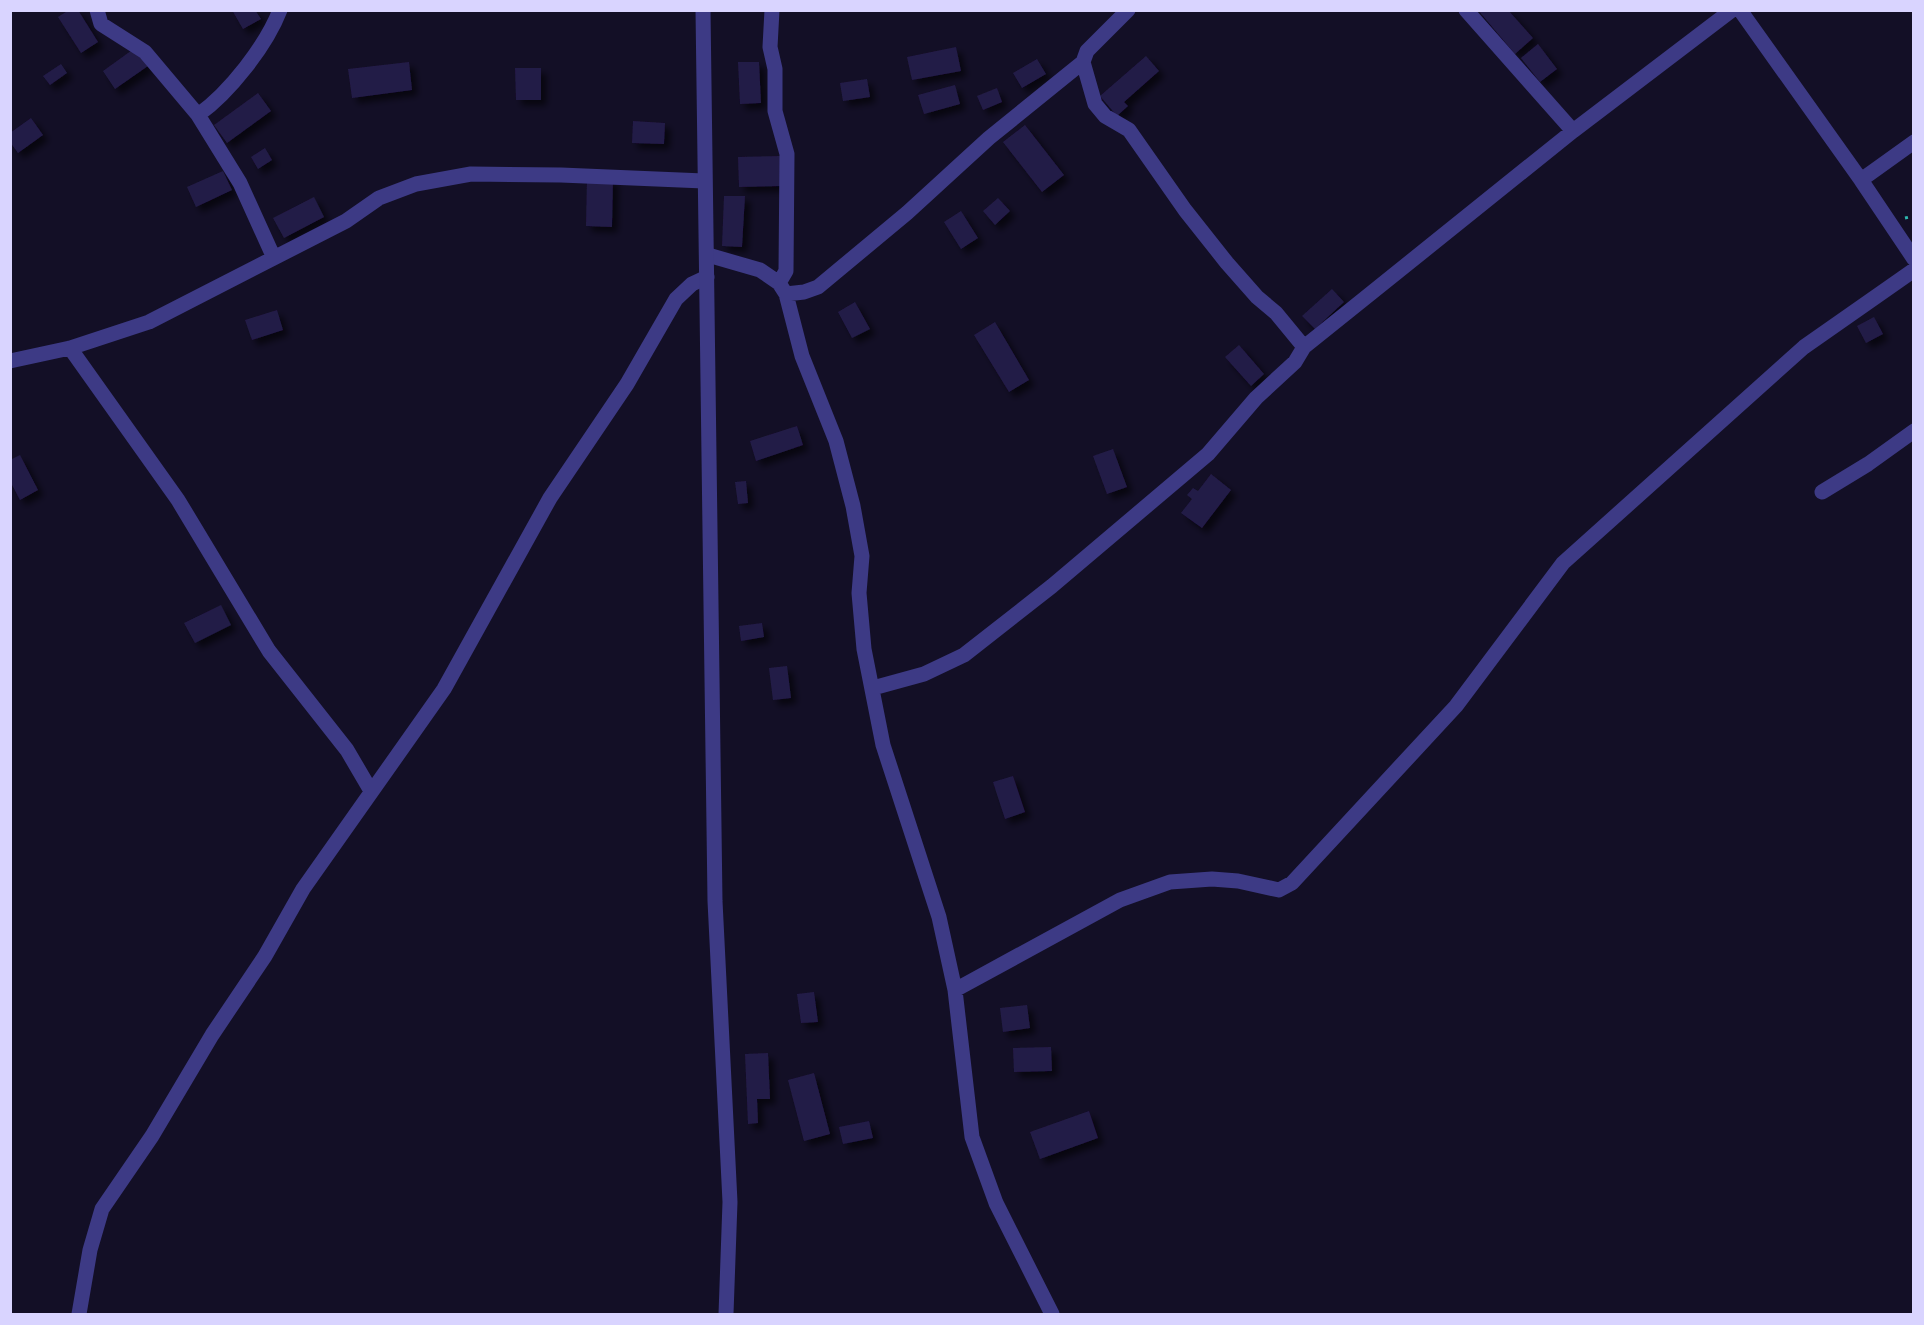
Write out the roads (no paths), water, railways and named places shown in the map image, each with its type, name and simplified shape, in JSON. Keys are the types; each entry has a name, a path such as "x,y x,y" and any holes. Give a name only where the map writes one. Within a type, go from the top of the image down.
{"street":[{"path":"97,10 102,24 145,52 198,115 240,183 274,258"},
{"path":"198,115 209,107 233,81 272,29 280,10"},
{"path":"703,10 715,889 730,1202 726,1314"},
{"path":"772,10 770,47 776,69 776,111 787,154 786,271 782,289 802,356 836,441 853,506 862,556 859,593 864,649 883,745 939,917 955,990 972,1137 996,1203 1052,1314"},
{"path":"708,255 760,270 782,289 804,292 818,287 907,213 989,138 1083,62 1087,51 1098,38 1128,10"},
{"path":"1466,10 1573,131"},
{"path":"873,688 924,674 964,655 1052,586 1208,454 1256,398 1295,362 1304,347 1573,131 1732,10"},
{"path":"1740,10 1861,180 1914,259"},
{"path":"1083,62 1095,104 1106,116 1129,130 1185,210 1227,263 1257,297 1276,313 1304,347"},
{"path":"1861,180 1914,142"},
{"path":"10,361 70,348 149,322 346,221 379,198 416,184 471,174 704,181"},
{"path":"955,990 1120,900 1170,882 1212,879 1238,881 1280,890 1292,883 1456,706 1563,562 1804,347 1914,270"},
{"path":"79,1314 90,1250 102,1209 152,1136 212,1035 265,956 303,890 444,689 550,498 627,384 676,299 692,284 707,277"},
{"path":"70,348 177,500 269,651 347,750 371,791"},
{"path":"1822,492 1868,465 1914,431"}]}
